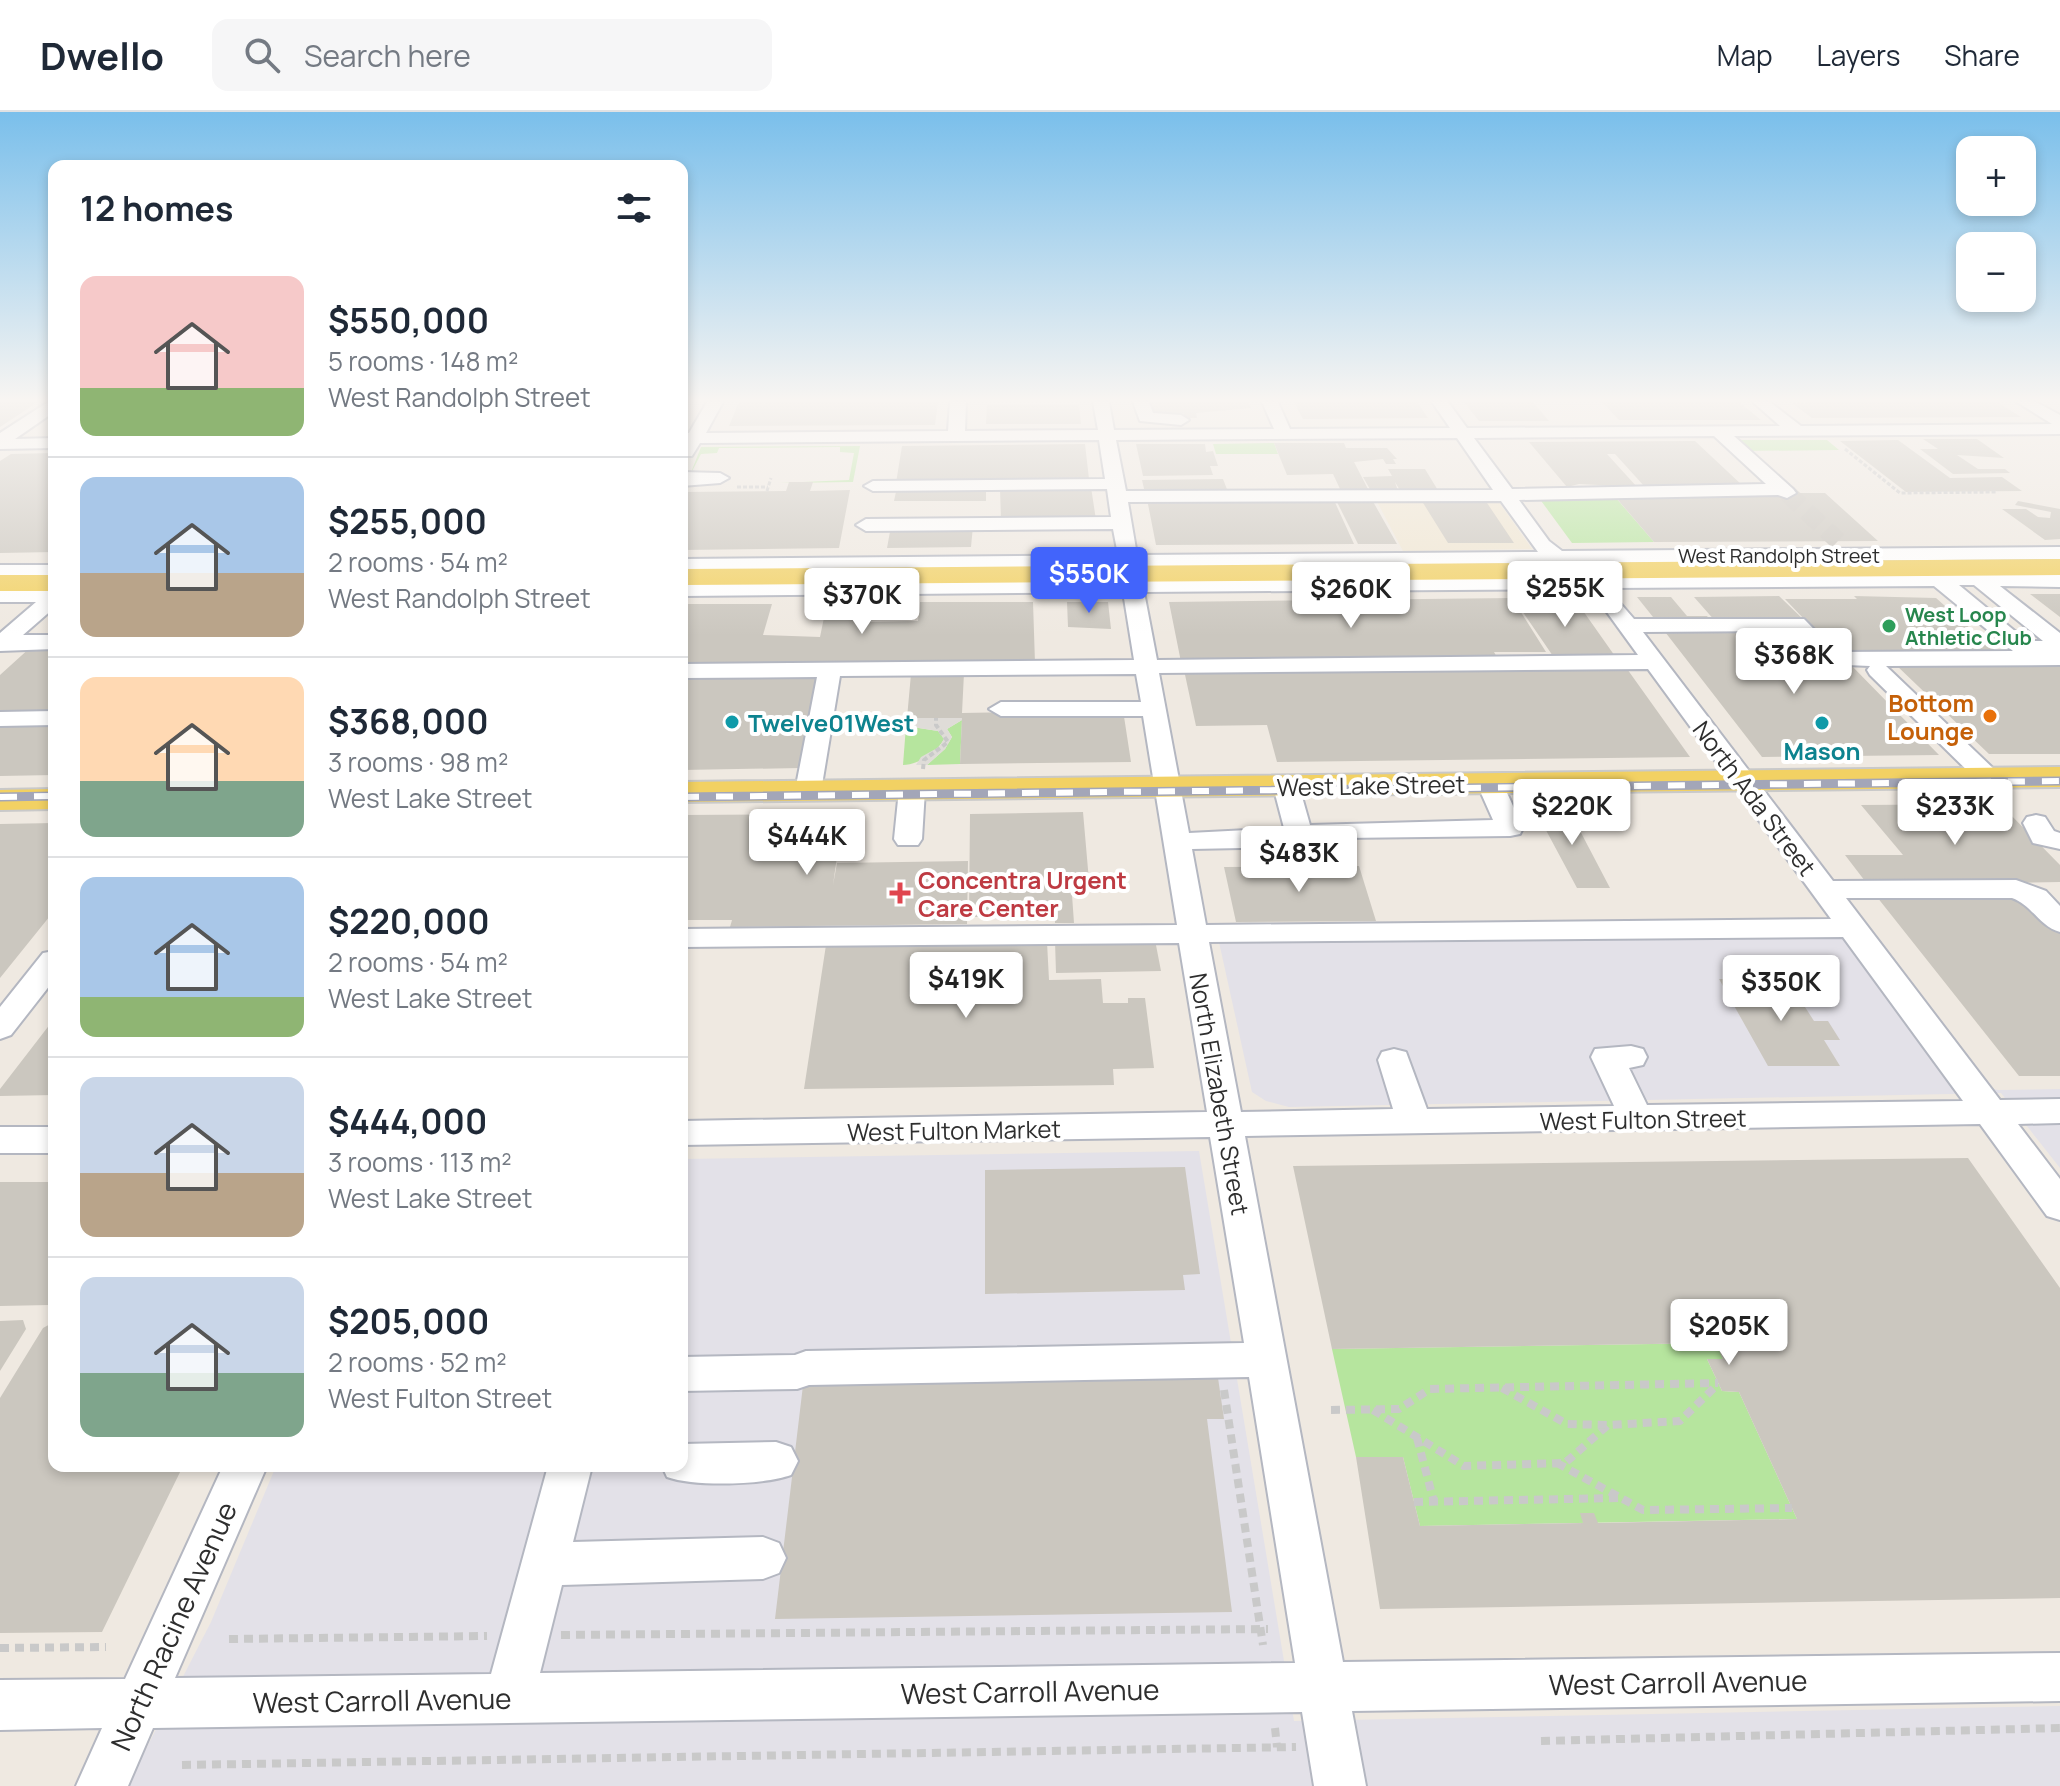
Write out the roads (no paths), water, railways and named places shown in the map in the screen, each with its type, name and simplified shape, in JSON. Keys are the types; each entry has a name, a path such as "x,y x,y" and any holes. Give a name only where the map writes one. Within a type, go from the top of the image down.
{"main road":[{"name":"West Randolph Street","path":"688,577 1573,570 1851,554 1972,573 2060,567"},
{"path":"0,583 48,583"},
{"name":"West Lake Street","path":"688,792 808,791 917,780 1167,787 2060,777"},
{"path":"0,800 48,799"}],"street":[{"path":"857,576 874,480"},
{"name":"North Elizabeth Street","path":"1114,480 1340,1786"},
{"name":"North Ada Street","path":"1496,480 1542,545 1605,597 2060,1206"},
{"path":"873,486 994,485 1265,493 1507,495 1785,491 1773,480"},
{"path":"993,524 994,485"},
{"path":"866,525 1122,523"},
{"path":"1024,536 1025,562"},
{"name":"West Randolph Street","path":"1851,554 2060,553"},
{"name":"West Randolph Street","path":"688,590 1025,562 1130,573"},
{"name":"West Randolph Street","path":"688,565 857,576"},
{"name":"West Randolph Street","path":"1573,570 1939,579 1972,573 2060,581"},
{"path":"0,571 48,571"},
{"path":"1972,573 2060,646"},
{"path":"1939,579 2022,648 2060,646"},
{"path":"0,596 48,596"},
{"path":"1,643 48,601"},
{"path":"1627,626 1796,624 1830,659 2060,658"},
{"path":"1,643 48,642"},
{"path":"688,671 1654,662"},
{"path":"808,791 830,670"},
{"path":"1878,670 1989,778"},
{"path":"1001,709 1154,709"},
{"path":"0,719 48,718"},
{"path":"908,839 917,780"},
{"path":"1177,841 1356,829 1510,828 1490,784"},
{"path":"1286,786 1299,834"},
{"path":"1824,890 2016,889 2036,897 2060,923"},
{"path":"688,938 1852,928"},
{"path":"0,1028 39,998 48,975"},
{"path":"1631,1057 1607,1057 1637,1119"},
{"path":"1394,1060 1414,1123"},
{"name":"West Fulton Street","path":"1227,1126 2060,1111"},
{"name":"West Fulton Market","path":"688,1133 1227,1126"},
{"path":"0,1140 48,1140"},
{"path":"688,1374 797,1372 822,1368 1266,1360"},
{"path":"688,1463 776,1461"},
{"name":"North Racine Avenue","path":"102,1786 242,1472"},
{"path":"509,1698 568,1472"},
{"path":"544,1564 763,1558"},
{"name":"West Carroll Avenue","path":"0,1705 2060,1677"}],"tunnel":[{"path":"1787,493 1838,541"}],"railway":[{"path":"688,797 2060,781"},
{"path":"0,797 48,796"}],"place":[{"name":"West Loop Athletic Club","path":"1889,626"},
{"name":"Bottom Lounge","path":"1990,716"},
{"name":"Twelve01West","path":"732,722"},
{"name":"Mason","path":"1822,723"},
{"name":"Concentra Urgent Care Center","path":"900,893"}]}
